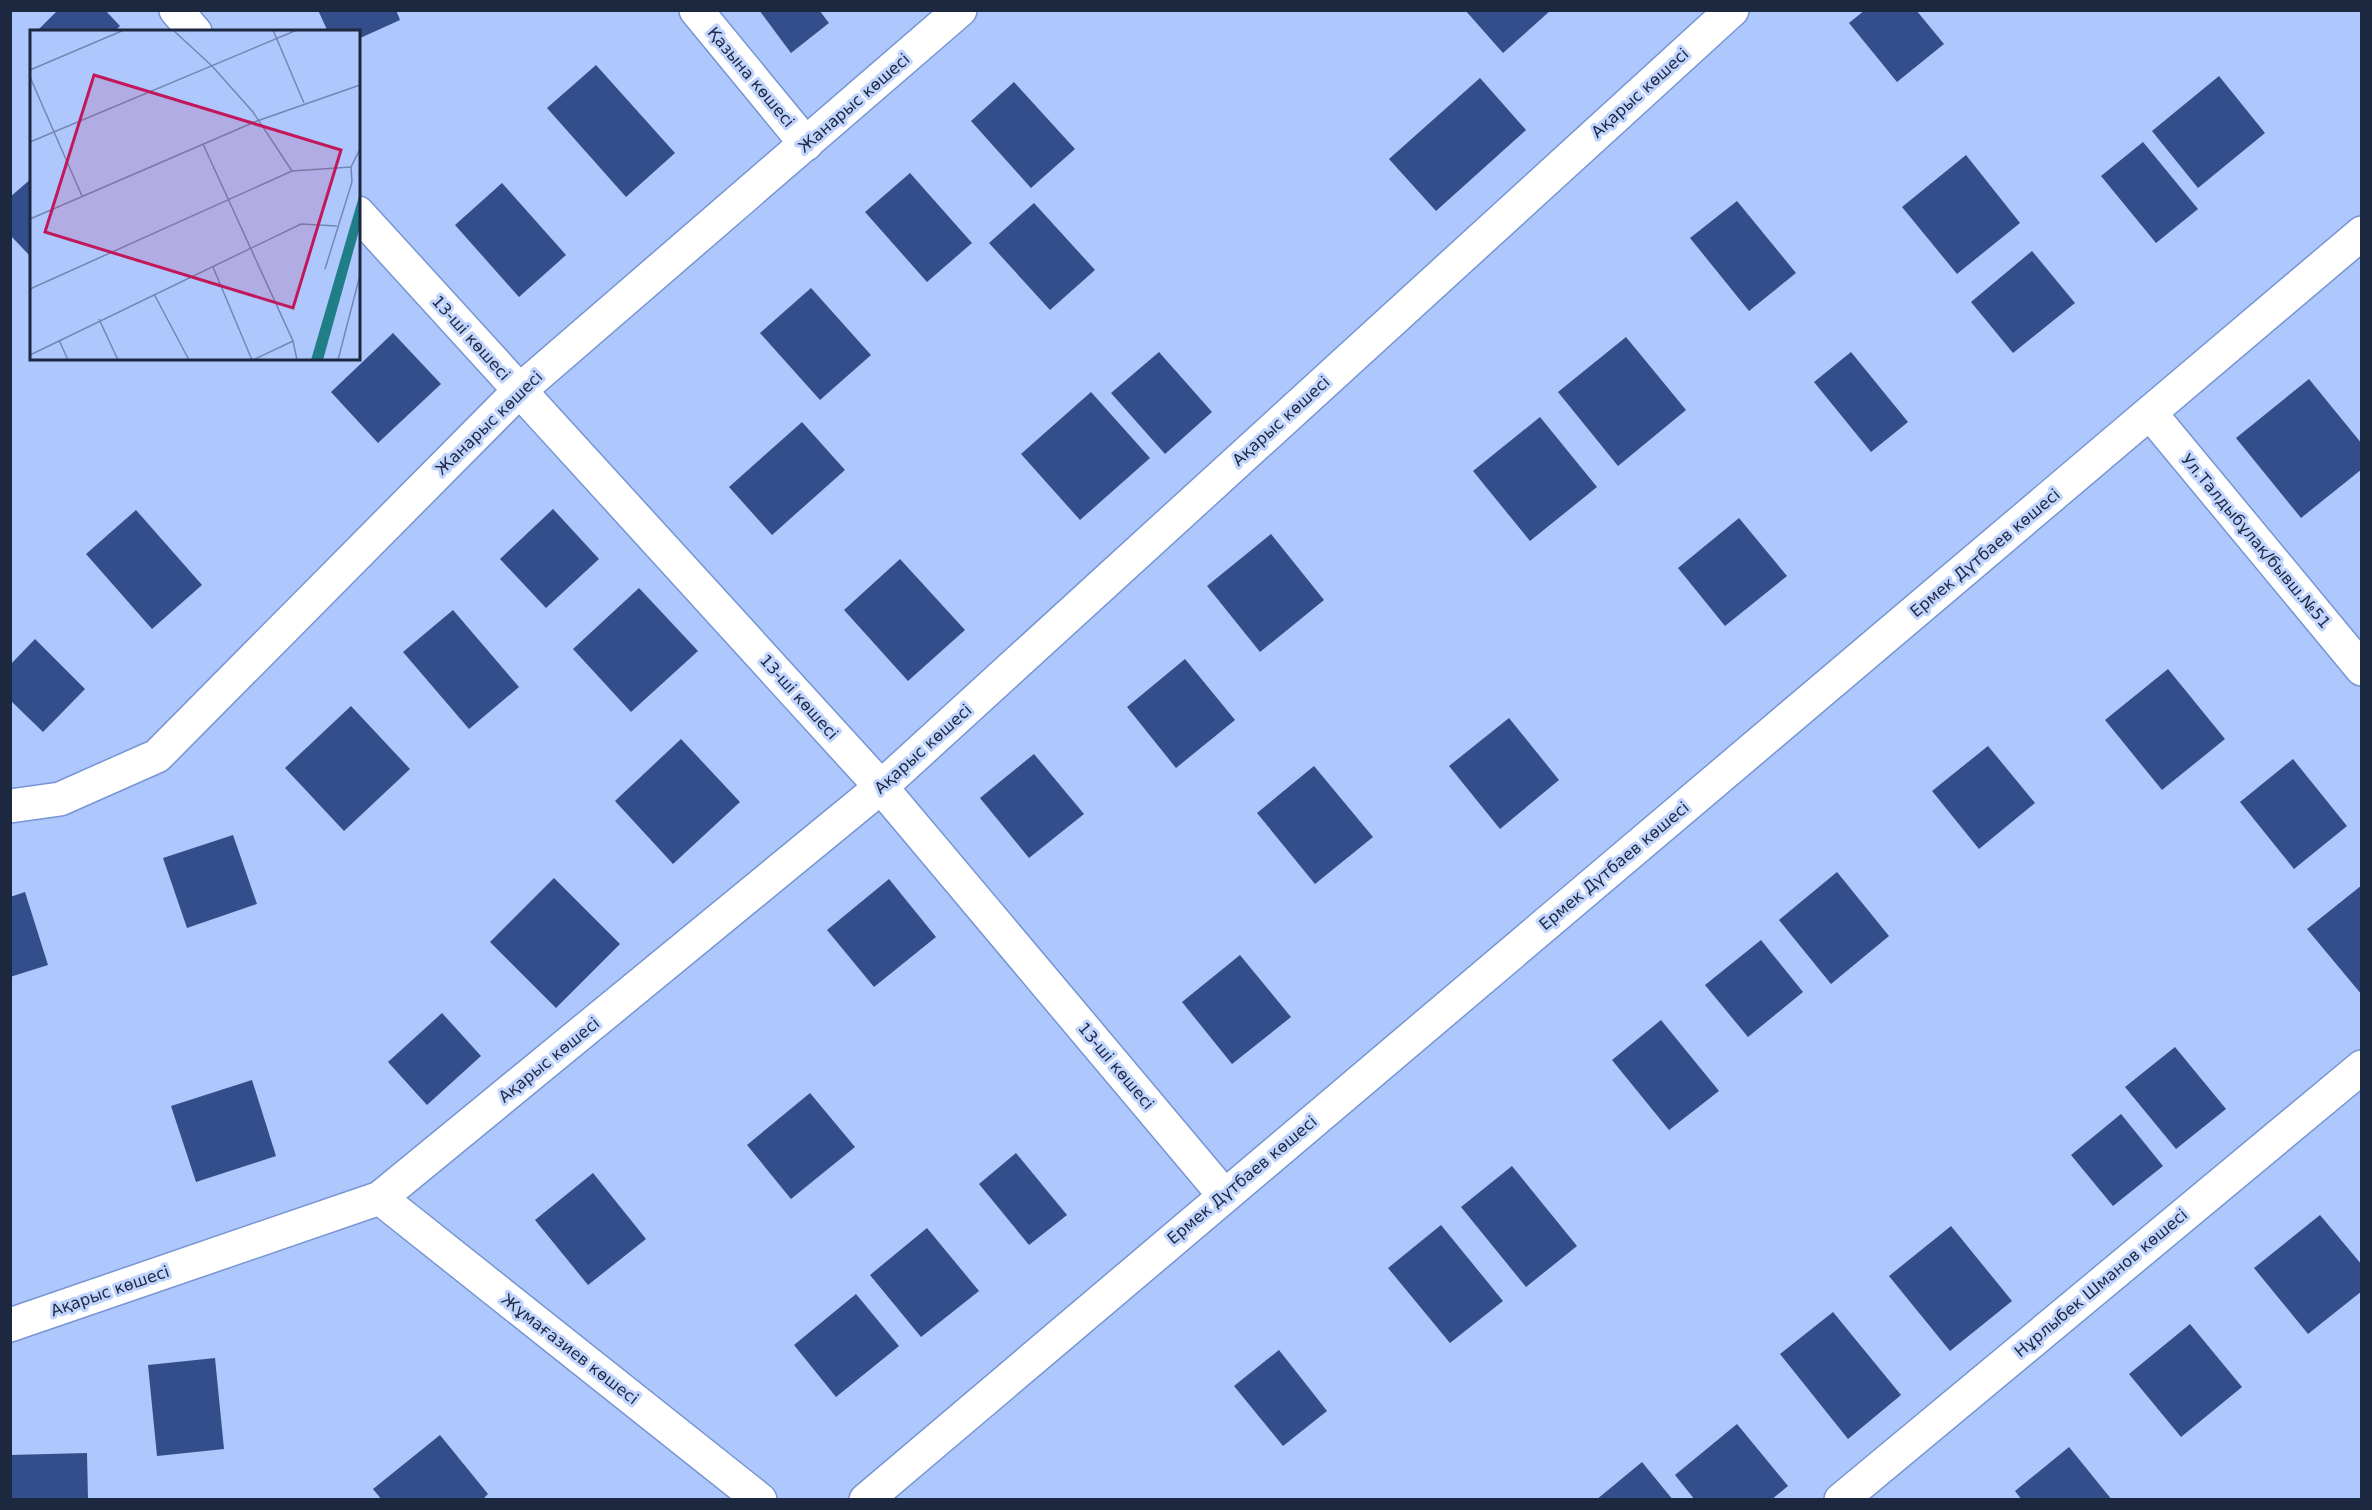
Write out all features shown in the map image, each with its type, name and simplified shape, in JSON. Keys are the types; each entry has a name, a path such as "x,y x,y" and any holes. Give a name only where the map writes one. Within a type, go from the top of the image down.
{"street":[{"path":"177,10 193,30"},
{"name":"Қазына көшесі","path":"696,10 806,144"},
{"name":"Жанарыс көшесі","path":"10,806 60,799 157,756 519,391 960,10"},
{"name":"Ақарыс көшесi","path":"10,1325 380,1198 881,787 1732,10"},
{"name":"13-ші көшесi","path":"360,215 881,787 1224,1195"},
{"name":"Ермек Дүтбаев көшесi","path":"866,1500 2361,233"},
{"name":"Ул.Талдыбұлақ/бывш.№51","path":"2150,413 2361,669"},
{"name":"Нұрлыбек Шманов көшесі","path":"1841,1500 2361,1067"},
{"name":"Жұмағазиев көшесі","path":"380,1198 760,1500"}],"building":[{"path":"58,10 105,10 120,26 116,30 38,30"},
{"path":"318,10 396,10 400,20 360,38 360,30 327,30"},
{"path":"759,10 819,10 829,23 791,53"},
{"path":"1465,10 1551,10 1503,53"},
{"path":"1865,10 1916,10 1944,44 1897,82 1849,23"},
{"path":"596,65 675,153 626,197 547,108"},
{"path":"2219,76 2265,133 2198,188 2152,131"},
{"path":"1480,78 1526,130 1436,211 1389,159"},
{"path":"1014,82 1075,149 1031,188 971,121"},
{"path":"2143,142 2198,209 2156,243 2101,176"},
{"path":"1966,155 2020,223 1957,274 1902,207"},
{"path":"910,173 972,243 927,282 865,212"},
{"path":"30,180 30,256 10,235 10,197"},
{"path":"502,183 566,255 519,297 455,225"},
{"path":"1737,201 1796,273 1749,311 1690,238"},
{"path":"1034,203 1095,270 1050,310 989,243"},
{"path":"2032,251 2075,303 2013,353 1971,302"},
{"path":"811,288 871,355 820,400 760,333"},
{"path":"393,333 441,384 378,443 331,392"},
{"path":"1626,337 1686,410 1618,466 1558,392"},
{"path":"1159,352 1212,412 1165,454 1111,393"},
{"path":"1851,352 1908,422 1871,452 1814,382"},
{"path":"2309,379 2362,444 2362,469 2301,518 2236,438"},
{"path":"1091,392 1150,458 1080,520 1021,454"},
{"path":"1540,417 1597,487 1530,541 1473,471"},
{"path":"802,422 845,470 772,535 729,487"},
{"path":"553,509 599,559 546,608 500,559"},
{"path":"136,510 202,585 152,629 86,554"},
{"path":"1739,518 1787,576 1725,626 1678,568"},
{"path":"1271,534 1324,600 1260,652 1207,586"},
{"path":"900,559 965,630 908,681 844,610"},
{"path":"639,588 698,651 631,712 573,649"},
{"path":"453,610 519,687 469,729 403,652"},
{"path":"35,639 85,689 43,732 10,700 10,665"},
{"path":"1185,659 1235,720 1176,768 1127,707"},
{"path":"2168,669 2225,739 2162,790 2105,720"},
{"path":"351,706 410,769 344,831 285,768"},
{"path":"1509,718 1559,780 1500,829 1449,766"},
{"path":"681,739 740,802 673,864 615,801"},
{"path":"1988,746 2035,803 1979,849 1932,791"},
{"path":"1034,754 1084,814 1029,858 980,798"},
{"path":"2293,759 2347,826 2294,869 2240,802"},
{"path":"1314,766 1373,837 1315,884 1257,813"},
{"path":"233,835 257,904 187,928 163,858"},
{"path":"1837,872 1889,936 1831,984 1779,920"},
{"path":"554,878 620,944 556,1008 490,942"},
{"path":"889,879 936,937 874,987 827,930"},
{"path":"2362,885 2362,995 2307,929"},
{"path":"25,892 48,965 10,977 10,897"},
{"path":"1761,940 1803,992 1748,1037 1705,985"},
{"path":"1240,955 1291,1017 1232,1064 1182,1002"},
{"path":"442,1013 481,1056 427,1105 388,1062"},
{"path":"1661,1020 1719,1091 1669,1130 1612,1060"},
{"path":"2175,1047 2226,1109 2176,1149 2125,1087"},
{"path":"252,1080 276,1156 196,1182 171,1106"},
{"path":"810,1093 855,1147 791,1199 747,1145"},
{"path":"2121,1114 2163,1166 2113,1206 2071,1155"},
{"path":"1016,1153 1067,1215 1029,1245 979,1184"},
{"path":"1512,1166 1577,1246 1526,1287 1461,1207"},
{"path":"593,1173 646,1239 588,1285 535,1220"},
{"path":"2320,1215 2362,1265 2362,1291 2308,1334 2254,1268"},
{"path":"1441,1225 1503,1301 1450,1343 1388,1268"},
{"path":"1951,1226 2012,1301 1950,1351 1889,1276"},
{"path":"927,1228 979,1291 921,1337 870,1275"},
{"path":"856,1294 899,1346 836,1397 794,1345"},
{"path":"1833,1312 1901,1395 1848,1439 1780,1354"},
{"path":"2190,1324 2242,1387 2181,1437 2129,1374"},
{"path":"1279,1350 1327,1411 1283,1446 1234,1386"},
{"path":"215,1358 224,1449 157,1456 148,1365"},
{"path":"1737,1424 1788,1486 1771,1500 1695,1500 1675,1475"},
{"path":"440,1435 488,1494 482,1500 382,1500 373,1489"},
{"path":"2069,1447 2112,1500 2022,1500 2015,1491"},
{"path":"87,1453 88,1500 10,1500 10,1455"},
{"path":"1642,1462 1673,1500 1596,1500"}]}
